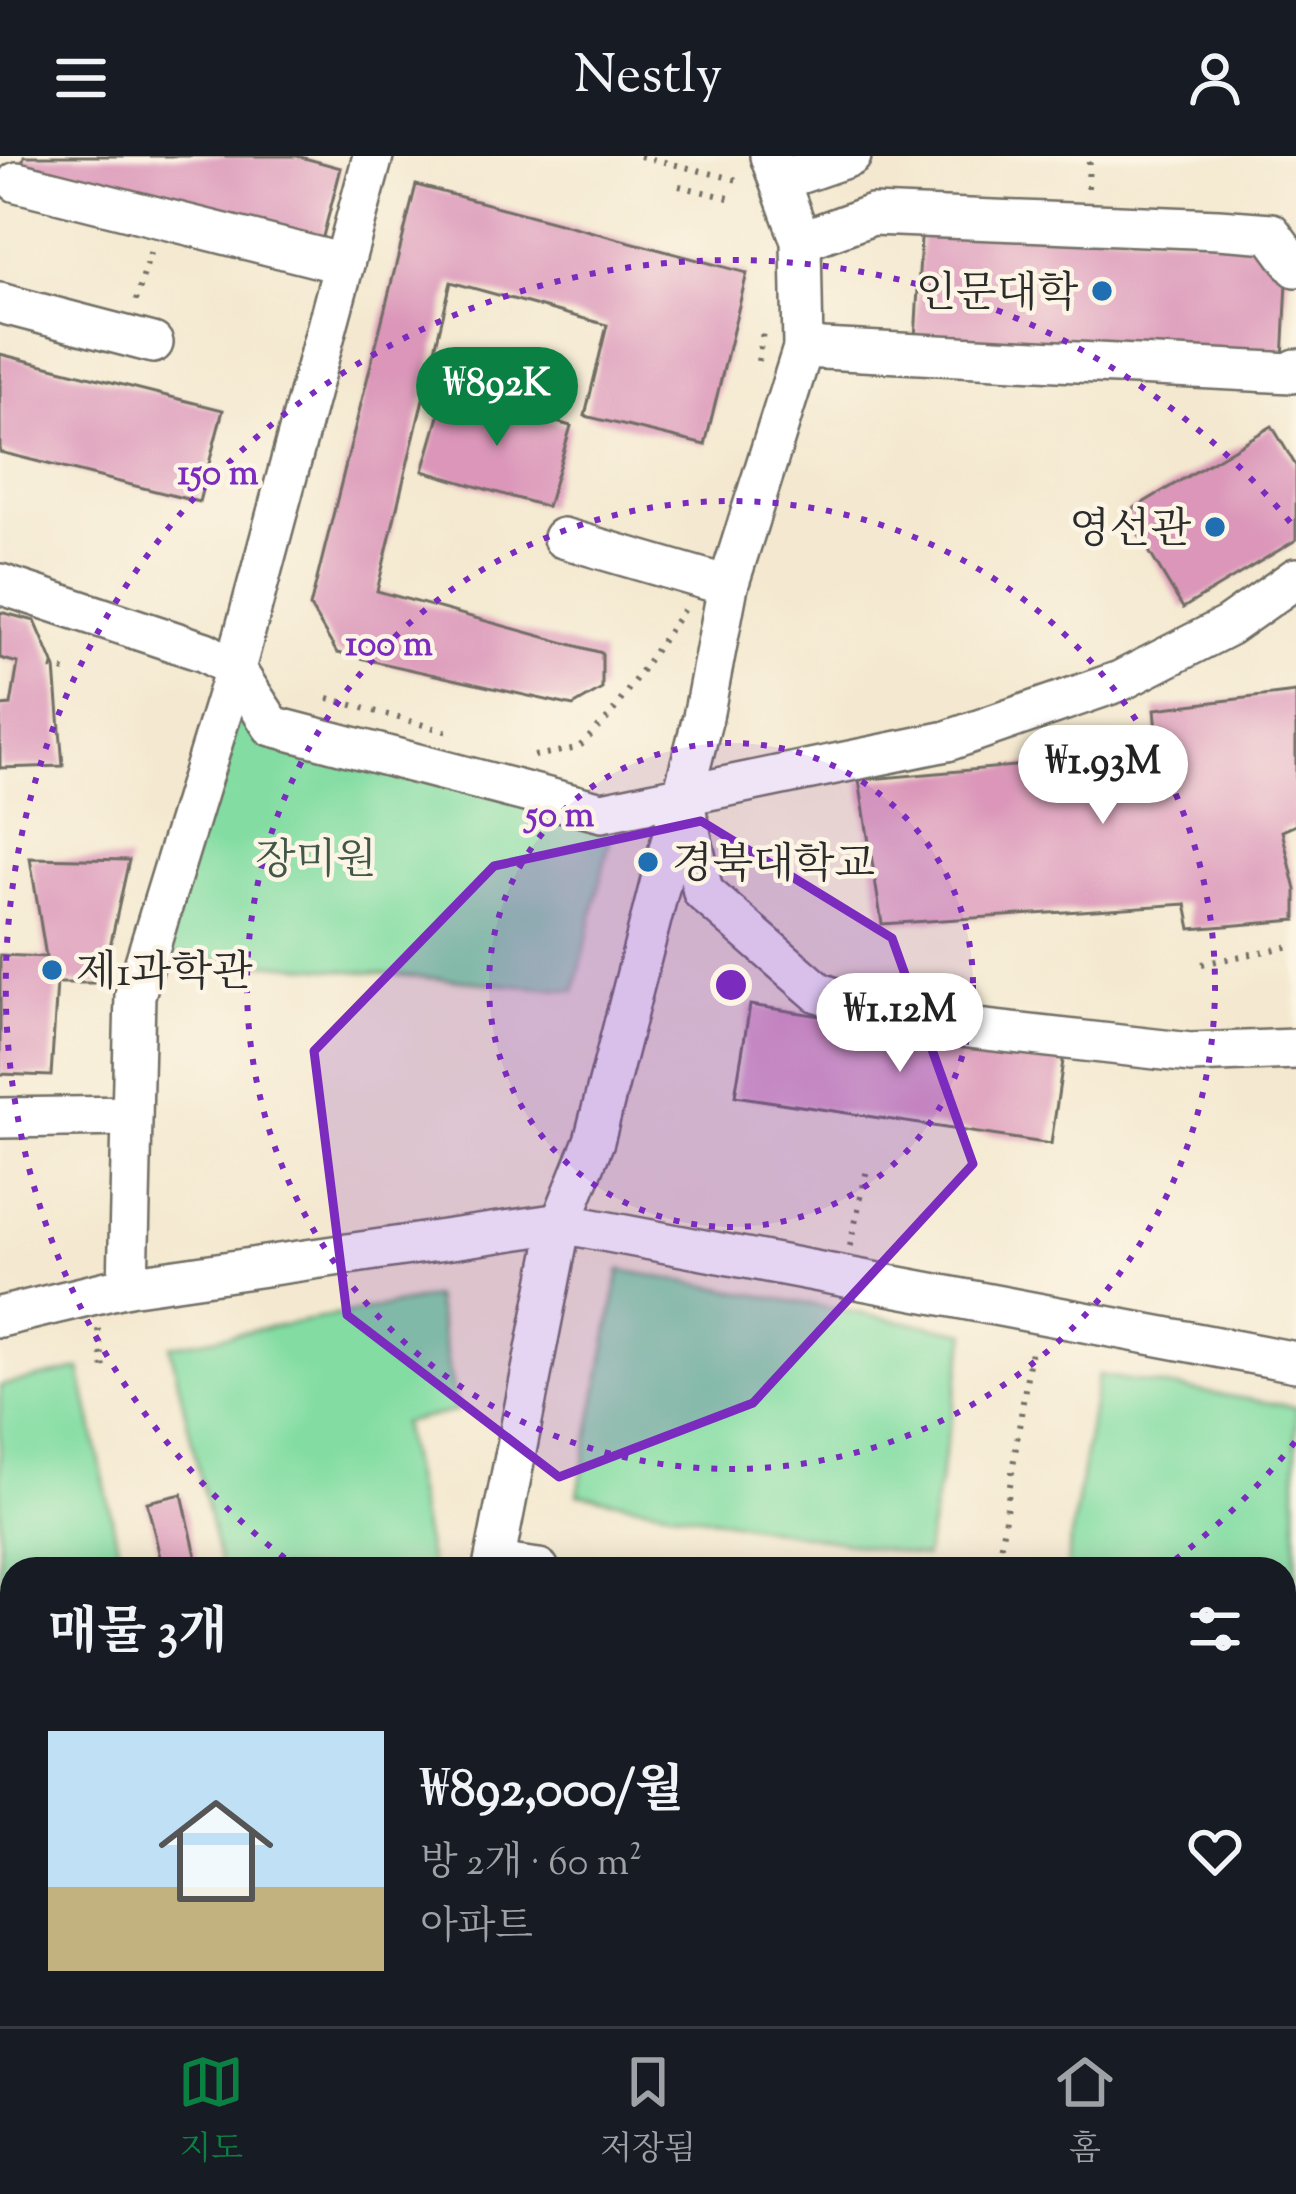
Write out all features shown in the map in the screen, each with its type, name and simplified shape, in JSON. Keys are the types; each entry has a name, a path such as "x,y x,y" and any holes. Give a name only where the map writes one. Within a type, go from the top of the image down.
{"street":[{"path":"128,1286 135,995 235,669 373,156"},
{"path":"495,1557 562,1223 594,1141 683,796 728,586 802,349 801,241 769,174 851,156"},
{"path":"17,182 344,264"},
{"path":"801,241 872,215 1218,229 1271,233 1296,267"},
{"path":"0,303 139,340"},
{"path":"802,349 1292,373 1296,369"},
{"path":"563,538 728,586"},
{"path":"0,584 205,652 235,669 272,726 602,812 901,754 1120,681 1228,626 1296,578"},
{"path":"683,796 703,892 818,992 890,1018 977,1029 1191,1053 1296,1049"},
{"path":"0,1118 132,1117"},
{"path":"0,1317 128,1286 562,1223 1036,1317 1296,1362"}],"path":[{"path":"640,156 769,174"},
{"path":"1088,198 1089,156"},
{"path":"680,186 736,200"},
{"path":"139,340 160,218"},
{"path":"51,667 70,671"},
{"path":"1202,964 1296,945"},
{"path":"843,1279 868,1165"},
{"path":"999,1557 1036,1317"}],"highlighted area":[{"path":"701,821 892,938 973,1164 753,1403 559,1477 347,1315 314,1051 494,866"}],"green space":[{"name":"장미원","path":"230,721 613,826 575,991 163,954"},
{"path":"620,1270 967,1333 925,1557 578,1494"},
{"path":"434,1297 457,1411 402,1423 429,1557 218,1557 170,1346"},
{"path":"80,1369 120,1557 0,1557 0,1386"},
{"path":"1098,1375 1296,1407 1296,1557 1068,1557"}],"building":[{"path":"24,156 297,156 341,168 320,248 21,169"},
{"path":"416,185 747,273 705,445 585,416 607,325 451,282 377,591 602,653 602,689 573,706 337,653 310,607"},
{"name":"인문대학","path":"922,222 1289,243 1283,360 915,339"},
{"path":"0,354 223,410 199,502 0,452"},
{"path":"446,392 571,426 547,507 423,471"},
{"name":"영선관","path":"1272,426 1296,466 1296,540 1183,608 1126,513"},
{"path":"0,612 35,621 55,668 63,766 0,768 0,706 11,705 18,663 0,658"},
{"path":"1296,692 1296,825 1282,831 1296,890 1296,920 1191,929 1186,904 882,924 859,780 1159,753 1155,709"},
{"name":"제1과학관","path":"30,858 129,860 102,983 57,983 51,1076 0,1074 0,955 46,957"},
{"path":"750,1005 1064,1054 1051,1144 735,1096"},
{"path":"182,1494 196,1557 160,1557 147,1502"}],"place":[{"name":"인문대학","path":"1102,291"},
{"name":"영선관","path":"1215,527"},
{"name":"경북대학교","path":"648,862"},
{"name":"제1과학관","path":"52,970"}]}
